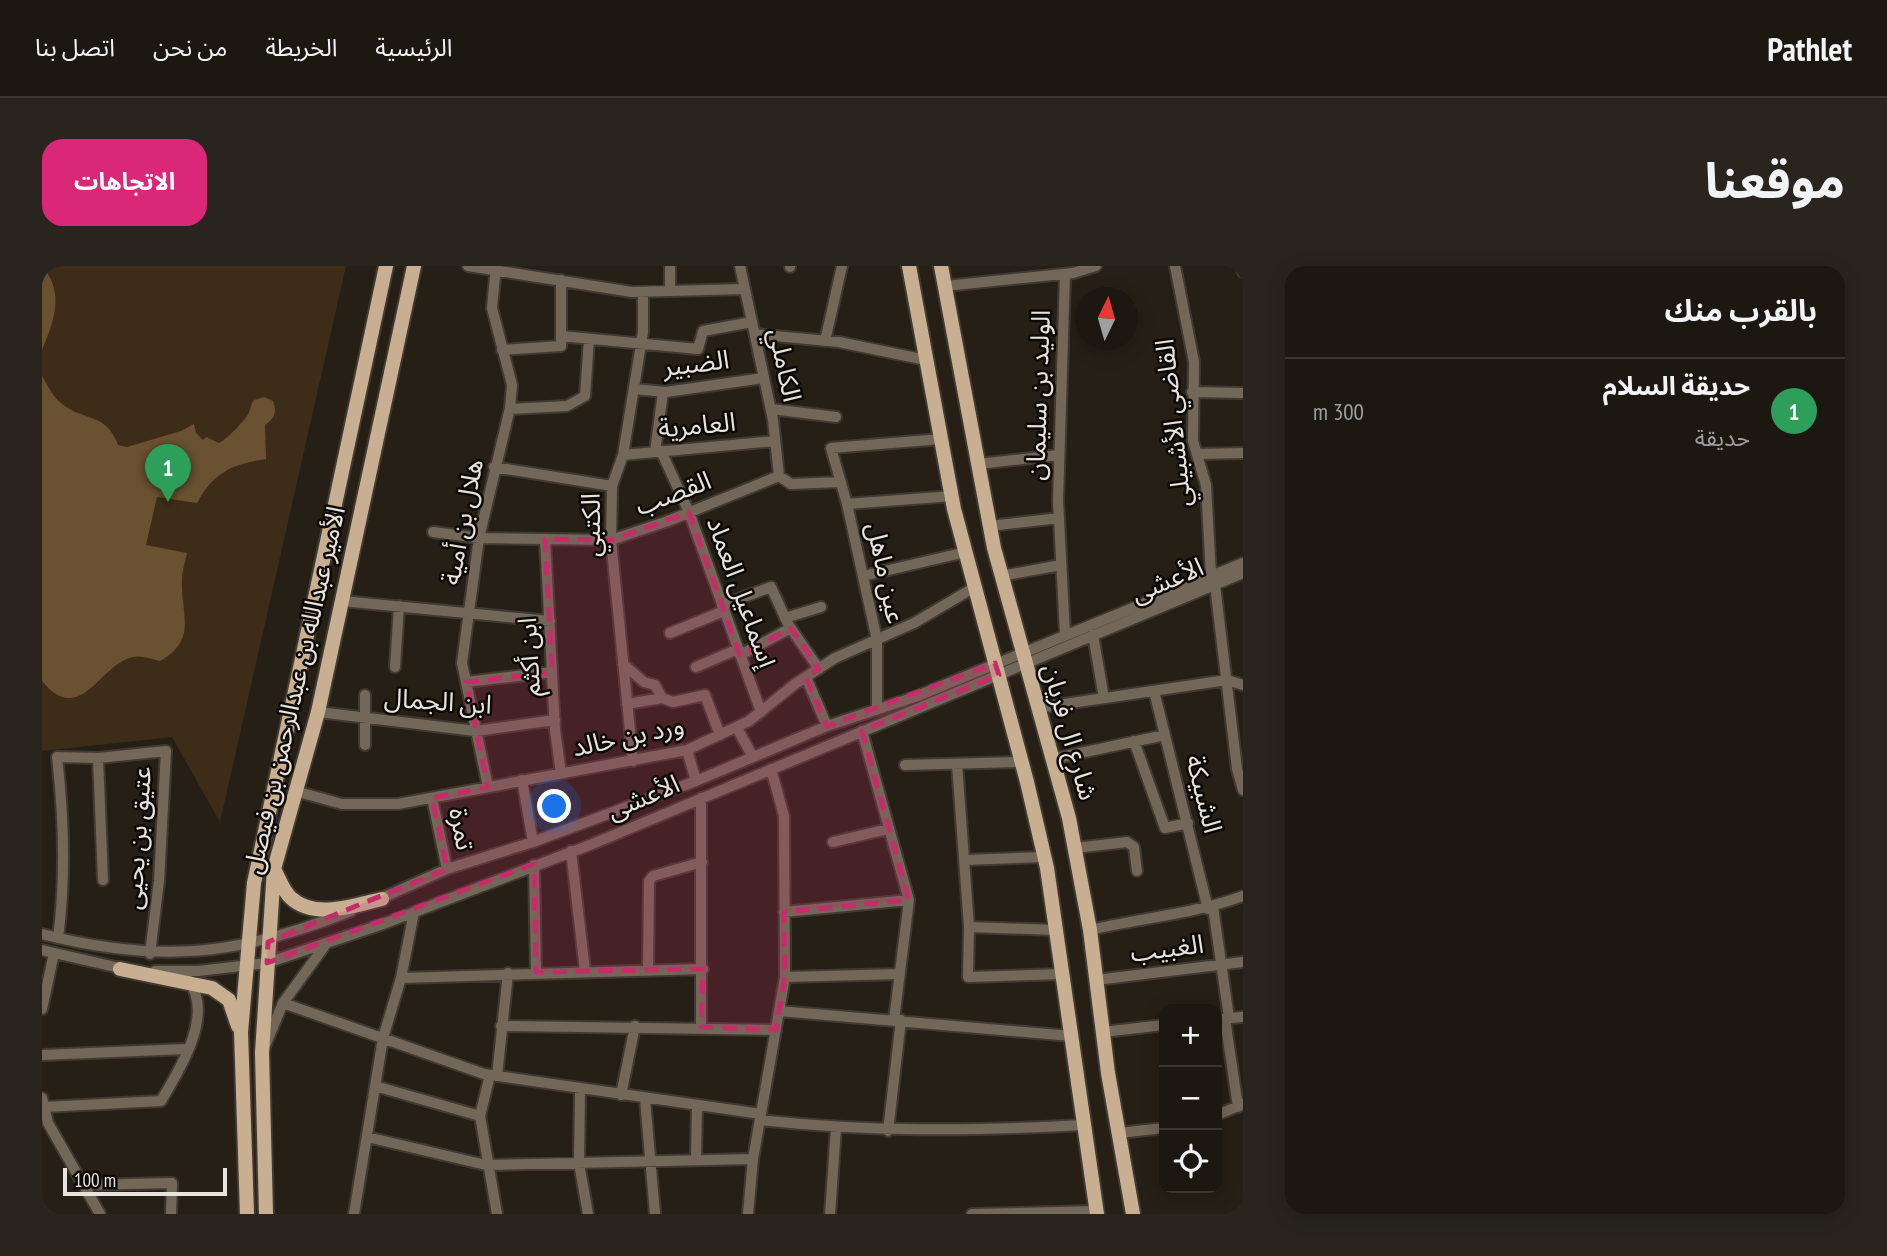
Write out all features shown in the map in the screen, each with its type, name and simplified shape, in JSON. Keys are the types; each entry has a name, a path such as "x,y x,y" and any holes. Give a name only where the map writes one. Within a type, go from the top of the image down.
{"main road":[{"name":"الأمير عبدالله بن عبدالرحمن بن فيصل","path":"247,1214 241,1032 246,946 261,840 386,266"},
{"name":"الأمير عبدالله بن عبدالرحمن بن فيصل","path":"266,1214 262,1053 274,869 318,712 414,266"},
{"name":"شارع ال فريان","path":"909,266 951,496 1022,762 1044,857 1097,1213"},
{"name":"شارع ال فريان","path":"941,266 989,526 1075,848 1133,1214"},
{"path":"274,869 291,898 307,906 341,908 382,899"},
{"path":"120,969 190,982 222,993 229,1000 241,1032"}],"street":[{"path":"468,266 496,268 643,292 745,289"},
{"path":"670,266 670,291"},
{"name":"الكاملي","path":"740,266 771,409 779,475"},
{"path":"824,341 842,266"},
{"path":"945,286 1065,274 1096,266"},
{"name":"القاضي الأشبيلي","path":"1175,266 1194,362 1193,441 1206,485 1213,581 1237,769 1243,790"},
{"path":"1241,266 1243,272"},
{"name":"هلال بن أمية","path":"488,787 462,663 479,538 510,409 512,385 492,308 496,268"},
{"name":"الوليد بن سليمان","path":"1065,274 1059,455 1059,518 1065,634"},
{"path":"502,350 561,346 561,280"},
{"name":"الكتبي","path":"633,761 611,540 612,486 623,455 634,389 641,345 643,292"},
{"path":"561,336 698,349 703,331 752,322"},
{"path":"755,334 824,341 926,360"},
{"path":"510,409 567,406 585,396 589,340"},
{"name":"الضبير","path":"634,389 663,392 764,378"},
{"path":"658,451 663,392"},
{"path":"1192,392 1243,393"},
{"path":"771,409 836,416"},
{"name":"عين ماهل","path":"877,710 877,640 847,504 831,448 941,439"},
{"name":"العامرية","path":"623,455 775,441"},
{"name":"إسماعيل العماد","path":"658,451 689,512 761,712"},
{"path":"1199,454 1243,453"},
{"path":"978,464 1059,455"},
{"path":"494,467 612,486"},
{"path":"779,475 790,484 841,482"},
{"name":"القصب","path":"433,532 479,538 611,540 779,475"},
{"path":"847,504 951,496"},
{"path":"989,526 1059,518"},
{"name":"ابن أكثم","path":"545,539 555,720 561,773"},
{"path":"863,576 966,552"},
{"name":"الأعشى","path":"42,950 120,969 178,972 267,964 414,912 771,769 1023,658 1093,635 1213,581 1243,563"},
{"path":"1002,576 1061,565"},
{"name":"الأعشى","path":"1023,658 1065,634 1213,581 1243,573"},
{"path":"670,633 771,587 788,623 819,669"},
{"name":"ورد بن خالد","path":"295,791 342,804 372,806 432,798 687,750 737,727 819,669 914,623 975,587"},
{"path":"342,601 550,621"},
{"path":"395,667 399,606"},
{"path":"696,667 739,652 821,607"},
{"path":"1093,635 1104,698"},
{"path":"624,664 644,682 655,685 662,698"},
{"name":"الأعشى","path":"42,934 99,948 150,954 268,942 382,899 447,869 533,842 696,781 827,726 997,669"},
{"path":"466,682 552,672"},
{"path":"806,677 827,726"},
{"path":"1037,708 1227,680 1243,685"},
{"name":"الشبيكة","path":"1154,691 1223,964 1223,1019 1241,1105"},
{"path":"365,695 365,745"},
{"path":"627,704 662,698 673,702 705,695 720,735"},
{"name":"ابن الجمال","path":"318,712 476,731 555,720"},
{"path":"737,727 753,757"},
{"path":"862,731 909,900 900,974 888,1130"},
{"path":"1052,759 1165,735"},
{"path":"1134,741 1164,828 1188,823"},
{"path":"687,750 696,781"},
{"name":"عتيق بن يحيى","path":"58,938 62,903 63,809 57,757 98,758 166,751 159,881 150,954"},
{"path":"98,758 103,880"},
{"path":"905,765 1022,762"},
{"path":"957,764 969,927 968,977 1063,974"},
{"path":"748,1214 752,1159 785,977 784,816 771,769"},
{"path":"522,780 533,842"},
{"path":"701,797 701,1027"},
{"name":"تمرة","path":"432,798 447,869"},
{"path":"833,842 888,829"},
{"path":"1075,848 1127,842 1133,847 1137,872"},
{"path":"571,851 586,971"},
{"path":"965,860 1044,857"},
{"path":"648,970 649,881 653,876 702,862"},
{"path":"534,865 536,972"},
{"path":"1090,930 1146,917 1211,908 1243,896"},
{"path":"784,912 909,900"},
{"path":"354,1214 383,1038 401,978 414,912"},
{"path":"969,927 1056,930"},
{"path":"262,1053 283,1003 326,944"},
{"path":"42,1009 54,953"},
{"name":"الغبيب","path":"1096,980 1243,962"},
{"path":"401,978 703,969"},
{"path":"100,1214 47,1123 43,1102 161,1101 178,1071 201,1014 197,994 190,982 178,972"},
{"path":"497,1214 486,1165 480,1116 494,1075 508,973"},
{"path":"785,977 900,974"},
{"path":"283,1003 494,1075 760,1117 836,1128 957,1132 1083,1125"},
{"path":"779,1011 1071,1036"},
{"path":"1223,1019 1243,1017"},
{"path":"501,1026 776,1030"},
{"path":"621,1095 635,1026"},
{"path":"1103,1032 1159,1026"},
{"path":"42,1055 186,1049"},
{"path":"375,1086 480,1116"},
{"path":"580,1088 579,1163 588,1214"},
{"path":"645,1098 656,1214"},
{"path":"696,1160 697,1105"},
{"path":"1222,1113 1241,1105"},
{"path":"830,1214 836,1128"},
{"path":"1119,1133 1159,1129"},
{"path":"366,1137 486,1165 752,1159"},
{"path":"83,1185 172,1183 171,1214"},
{"path":"972,1214 1097,1213"}],"highlighted area":[{"path":"689,512 740,655 791,628 819,669 806,677 827,726 995,663 999,675 862,731 909,900 784,912 785,977 776,1030 701,1027 703,969 536,972 534,864 267,963 268,942 447,869 432,798 488,787 466,682 552,672 545,539 611,540"}],"shaded area":[{"path":"42,266 346,266 220,822 172,737 42,751"},
{"path":"42,266 53,286 55,307 42,350"},
{"path":"42,376 62,404 101,422 118,445 127,447 181,431 194,424 196,433 203,440 206,437 219,443 245,419 254,400 264,397 273,401 275,409 273,417 265,425 266,459 225,471 203,492 197,503 157,497 146,545 187,553 182,581 185,624 180,644 160,661 133,657 121,662 79,696 68,698 56,694 42,681"}],"place":[{"name":"حديقة السلام","path":"168,502"}]}
